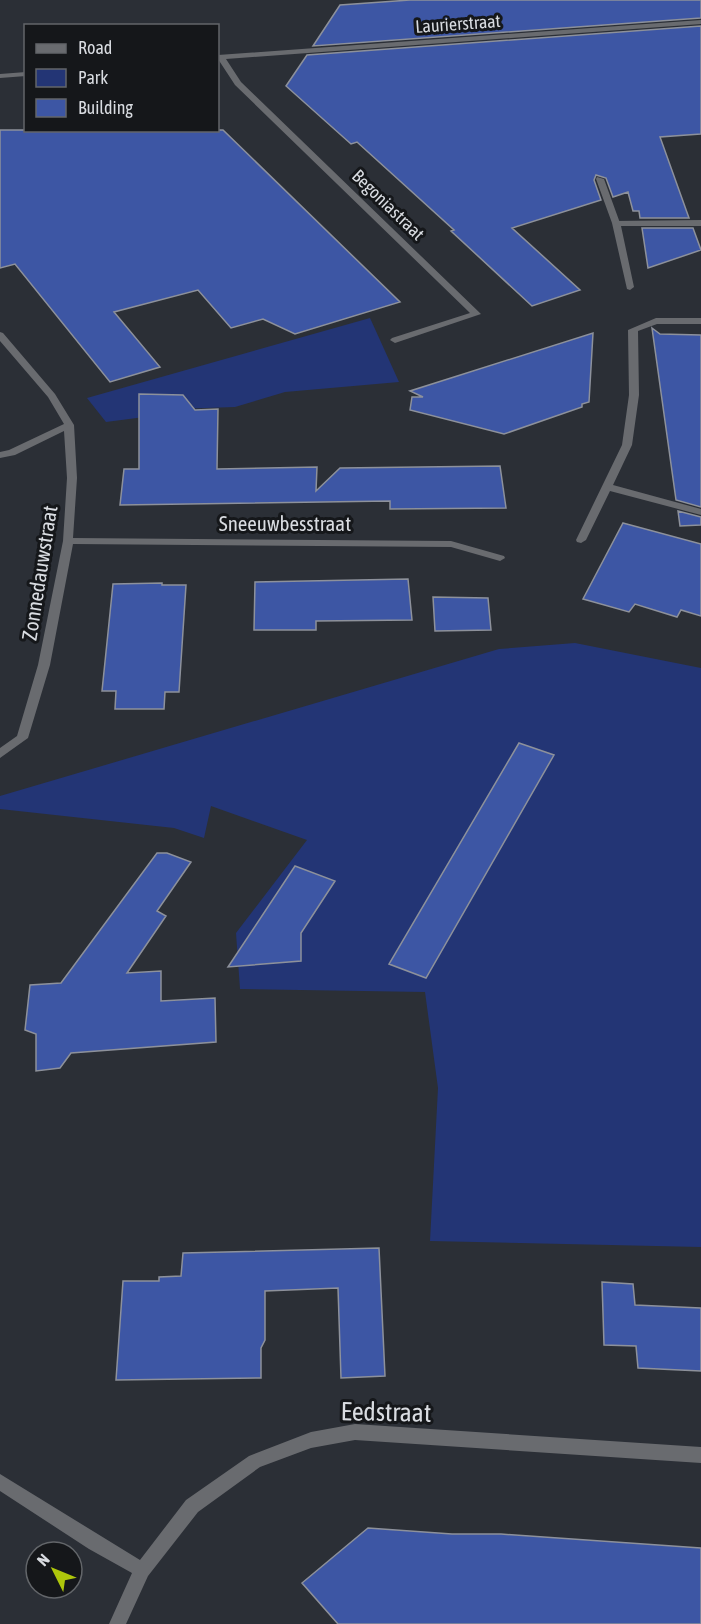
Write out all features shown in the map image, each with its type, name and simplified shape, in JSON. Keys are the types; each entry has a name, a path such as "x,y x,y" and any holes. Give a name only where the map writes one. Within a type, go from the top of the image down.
{"street":[{"name":"Laurierstraat","path":"219,57 701,22"},
{"name":"Begoniastraat","path":"219,57 238,83 476,314 395,340"},
{"path":"0,76 24,74"},
{"path":"600,178 616,223 630,287"},
{"path":"616,223 701,224"},
{"path":"581,540 627,445 634,395 633,330 656,321 701,321"},
{"name":"Zonnedauwstraat","path":"0,335 52,396 69,425 72,478 68,542 44,665 22,738 0,754"},
{"path":"0,455 12,453 69,425"},
{"path":"607,487 701,512"},
{"name":"Sneeuwbesstraat","path":"68,542 451,544 500,558"},
{"name":"Eedstraat","path":"117,1624 142,1570 192,1506 255,1461 311,1440 356,1432 701,1455"},
{"path":"0,1482 95,1543 142,1570"}],"green space":[{"path":"370,318 399,382 285,392 235,407 176,409 175,413 106,422 87,398"},
{"path":"575,643 701,668 701,1247 430,1241 438,1088 425,992 240,989 236,933 307,840 211,806 204,838 174,828 0,809 0,796 499,649"}],"building":[{"path":"410,0 701,0 701,18 313,46 340,5"},
{"path":"701,26 701,134 660,137 689,218 640,218 639,211 633,211 628,192 613,197 606,178 596,175 594,180 601,200 512,228 580,290 532,306 451,231 454,230 357,142 351,144 286,86 307,55"},
{"path":"0,130 219,132 223,130 400,302 295,334 263,319 231,328 198,290 114,312 160,367 110,382 15,264 0,268"},
{"path":"642,228 693,228 701,250 648,268"},
{"path":"652,328 660,334 701,335 701,507 676,500"},
{"path":"593,333 589,402 582,404 582,407 504,434 410,410 412,397 423,397 410,391"},
{"path":"139,394 183,395 195,410 218,409 217,469 317,467 316,491 340,468 500,466 506,508 390,509 390,501 120,505 124,469 139,469"},
{"path":"678,511 701,517 701,525 680,526"},
{"path":"623,523 701,544 701,616 681,610 677,617 635,604 629,612 583,599"},
{"path":"408,579 412,620 316,621 316,630 254,630 255,582"},
{"path":"162,583 162,585 186,585 179,692 165,692 164,709 115,709 116,691 102,691 113,584"},
{"path":"433,597 488,598 491,630 435,631"},
{"path":"519,743 554,755 426,978 389,964"},
{"path":"157,853 167,853 191,862 157,911 166,916 127,973 161,971 161,1001 215,998 216,1042 71,1053 60,1068 36,1071 36,1034 25,1030 30,985 61,983"},
{"path":"295,866 335,881 301,933 301,961 228,967"},
{"path":"379,1248 385,1376 341,1378 338,1288 265,1291 265,1340 261,1348 261,1378 116,1380 123,1281 159,1281 159,1277 181,1276 183,1253"},
{"path":"602,1282 633,1284 635,1305 701,1308 701,1371 638,1368 636,1346 604,1345"},
{"path":"368,1528 452,1534 501,1534 701,1548 701,1624 338,1624 302,1583"}]}
